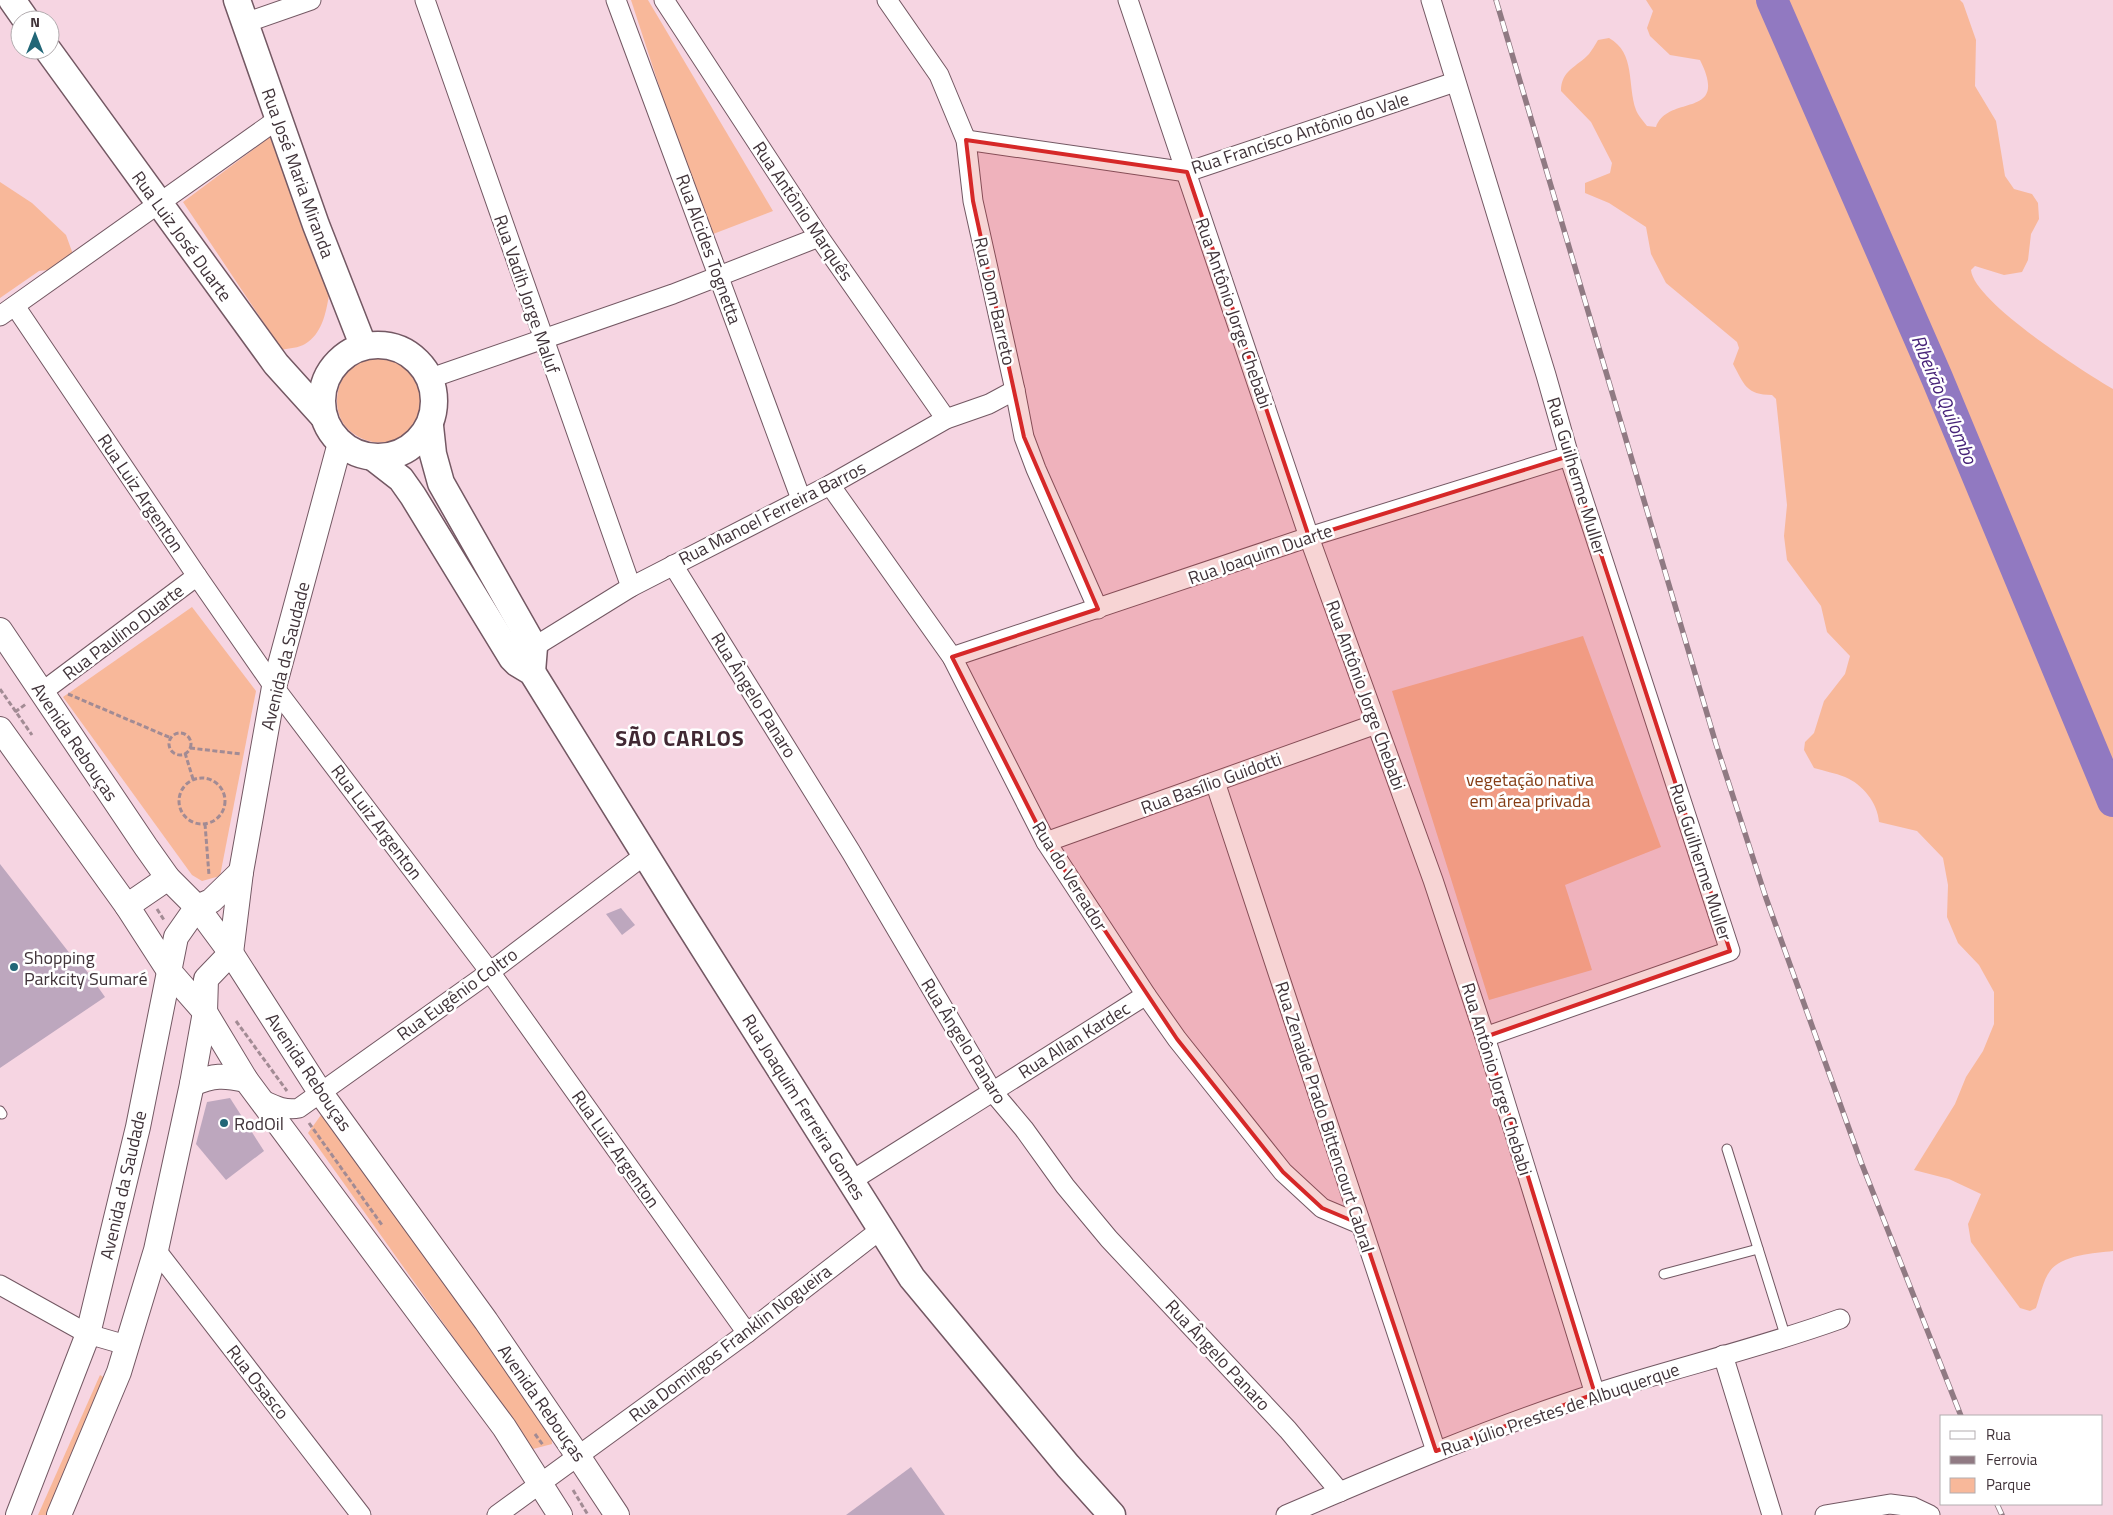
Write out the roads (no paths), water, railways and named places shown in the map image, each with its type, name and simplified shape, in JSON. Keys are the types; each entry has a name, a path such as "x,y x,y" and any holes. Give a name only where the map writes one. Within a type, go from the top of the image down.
{"main road":[{"name":"Rua José Maria Miranda","path":"241,11 344,301 363,345"},
{"name":"Rua Luiz José Duarte","path":"55,60 276,364 323,416"},
{"path":"363,345 377,345 406,350 431,378 435,394 430,426 406,449 391,456 374,458 358,455 340,444 327,427 323,416 321,399 325,382 334,368 363,345"},
{"name":"Rua Joaquim Ferreira Gomes","path":"430,426 432,454 440,482 533,660 684,917 852,1181 880,1230 912,1278 1068,1466 1112,1515"},
{"name":"Rua Joaquim Ferreira Gomes","path":"374,458 401,479 429,520 512,658 517,663 533,660"}],"street":[{"path":"241,11 311,0"},
{"name":"Rua Vadih Jorge Maluf","path":"425,0 631,587"},
{"name":"Rua Alcides Tognetta","path":"616,0 801,499"},
{"name":"Rua Antônio Marquês","path":"664,0 819,238 946,419"},
{"name":"Rua Dom Barreto","path":"887,0 939,75 966,140 973,201 1024,437 1036,469 1098,609"},
{"name":"Rua Antônio Jorge Chebabi","path":"1128,0 1309,536 1433,880 1485,1037 1595,1394"},
{"name":"Rua Guilherme Muller","path":"1430,0 1546,375 1569,456 1730,951 1485,1037"},
{"name":"Rua Francisco Antônio do Vale","path":"966,140 1187,172 1455,82"},
{"path":"7,311 159,205 278,118"},
{"path":"431,378 819,238"},
{"name":"Rua Luiz Argenton","path":"7,311 274,687 490,972 747,1332"},
{"name":"Rua Manoel Ferreira Barros","path":"533,660 631,587 830,485 946,419 989,404 1015,390"},
{"name":"Avenida da Saudade","path":"230,953 241,872 274,687 340,444"},
{"name":"Rua Joaquim Duarte","path":"952,657 1309,536 1569,456"},
{"name":"Rua do Vereador","path":"830,485 952,657 1046,842 1146,995 1177,1038 1283,1172 1322,1208 1360,1224"},
{"name":"Rua Ângelo Panaro","path":"673,565 851,852 992,1091 1024,1130 1065,1186 1109,1239 1288,1430 1340,1492"},
{"name":"Rua Paulino Duarte","path":"46,689 196,576"},
{"name":"Avenida Rebouças","path":"0,630 46,689 168,878 204,904 230,953 320,1092 486,1322 617,1515"},
{"path":"4,723 169,971 205,1012 246,1080 504,1427 560,1515"},
{"name":"Rua Basílio Guidotti","path":"1046,842 1376,724"},
{"name":"Rua Zenaide Prado Bittencourt Cabral","path":"1215,782 1436,1452"},
{"name":"Rua Eugênio Coltro","path":"261,1099 290,1110 299,1108 490,972 646,854"},
{"name":"Avenida da Saudade","path":"18,1515 88,1334 138,1126 176,937 204,904 241,872"},
{"path":"127,906 168,878"},
{"path":"59,1515 119,1372 156,1250 192,1084 205,1012 206,979 230,953"},
{"name":"Rua Allan Kardec","path":"852,1181 1146,995"},
{"path":"192,1084 209,1077 225,1076 246,1080"},
{"name":"Rua Domingos Franklin Nogueira","path":"497,1515 747,1332 880,1230"},
{"name":"Rua Osasco","path":"156,1250 361,1515"},
{"path":"0,1285 88,1334 126,1345"},
{"name":"Rua Júlio Prestes de Albuquerque","path":"1286,1515 1436,1452 1595,1394 1786,1338 1840,1319"},
{"path":"1723,1355 1772,1515"},
{"path":"1825,1515 1890,1504 1914,1507 1930,1515"}],"lane":[{"path":"1727,1149 1786,1338"},
{"path":"1664,1274 1758,1249"}],"waterway":[{"name":"Ribeirão Quilombo","path":"1772,0 1937,378 2113,801"}],"railway":[{"path":"1496,0 1716,744 1766,898 1861,1162 1961,1415"},
{"path":"1997,1505 2002,1515"}],"place":[{"name":"Shopping Parkcity Sumaré","path":"14,967"},
{"name":"RodOil","path":"224,1123"}],"district":[{"name":"SÃO CARLOS","path":"680,738"}],"park label":[{"name":"vegetação nativa em área privada","path":"1530,790"}]}
